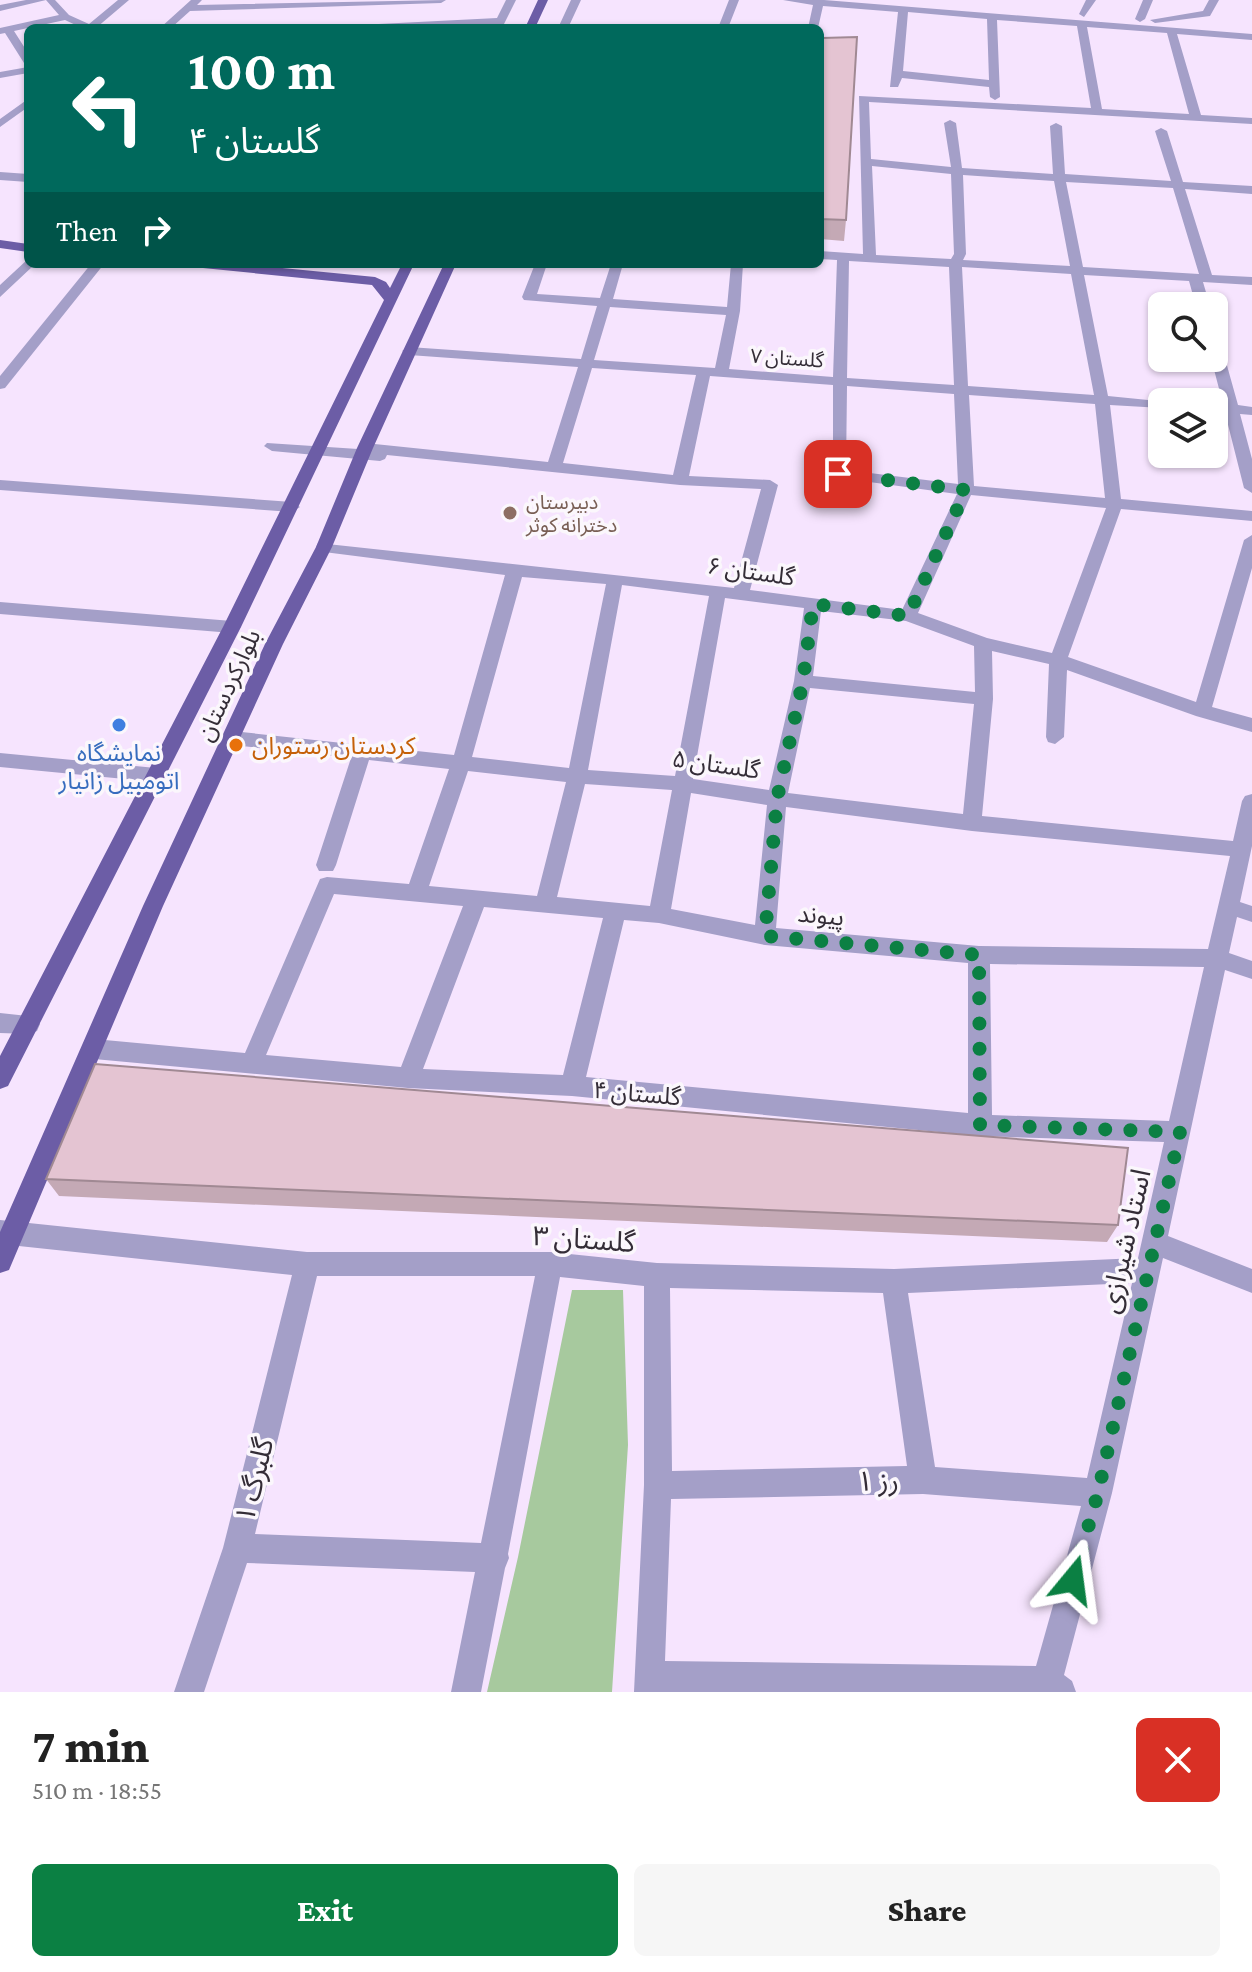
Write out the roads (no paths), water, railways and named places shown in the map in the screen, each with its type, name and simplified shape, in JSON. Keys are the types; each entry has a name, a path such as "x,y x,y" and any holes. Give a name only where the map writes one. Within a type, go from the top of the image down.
{"main road":[{"path":"532,24 543,0"},
{"path":"545,24 554,0"},
{"path":"0,233 24,236"},
{"path":"0,244 24,247"},
{"path":"243,268 375,281 390,300"},
{"name":"بلوارکردستان","path":"0,1079 232,627 406,268"},
{"name":"بلوارکردستان","path":"0,1261 5,1234 94,1049 153,906 274,644 324,547 364,451 448,268"}],"street":[{"path":"0,8 41,0"},
{"path":"95,24 124,0"},
{"path":"421,24 430,0"},
{"path":"170,24 193,4 441,0"},
{"path":"499,24 511,0"},
{"path":"565,24 576,0"},
{"path":"725,24 734,0"},
{"path":"788,0 905,4 956,2 1015,6 1172,33 1252,37"},
{"path":"1091,0 1083,19 1097,113"},
{"path":"1140,19 1148,0"},
{"path":"1155,20 1207,14 1214,0"},
{"path":"54,1 66,17 81,24"},
{"path":"814,24 819,2"},
{"path":"905,4 992,17 1140,19 1252,26"},
{"path":"888,100 898,74 905,4"},
{"path":"33,24 66,17"},
{"path":"176,20 290,17"},
{"path":"992,17 996,84 994,107"},
{"path":"24,26 4,30 24,56"},
{"path":"1172,33 1196,118"},
{"path":"0,75 24,71"},
{"path":"898,74 996,84"},
{"path":"870,258 863,98 1252,121"},
{"path":"0,105 24,104"},
{"path":"0,124 24,104"},
{"path":"908,616 966,490 955,263 960,254 957,171 950,123"},
{"path":"1055,737 1058,660 1114,506 1102,400 1059,178 1056,126"},
{"path":"1161,131 1179,184 1202,292"},
{"path":"866,162 1252,190"},
{"path":"6,176 24,164"},
{"path":"824,255 1252,281"},
{"path":"843,256 838,474 1114,506 1252,516"},
{"path":"0,293 24,267"},
{"path":"0,385 95,268"},
{"path":"540,268 529,297 733,311"},
{"path":"554,467 616,268"},
{"path":"721,373 733,311 737,268"},
{"name":"گلستان ۷","path":"409,351 1148,403"},
{"path":"680,480 704,372"},
{"path":"1222,372 1252,488"},
{"path":"1228,409 1252,411"},
{"path":"272,446 770,485 740,596"},
{"path":"364,451 392,458"},
{"path":"0,485 292,507"},
{"path":"1202,711 1252,540"},
{"name":"گلستان ۶","path":"324,547 515,571 718,591 908,616 983,643 1058,660 1202,711 1252,725"},
{"path":"416,894 461,763 515,571"},
{"path":"545,903 577,776 615,579"},
{"path":"659,915 718,591"},
{"path":"765,936 777,799 803,681 813,604"},
{"path":"0,608 232,627"},
{"path":"972,823 984,699 983,643"},
{"path":"803,681 984,699"},
{"name":"گلستان ۵","path":"232,738 577,776 681,784 972,823 1240,849"},
{"path":"252,1062 327,875 362,753"},
{"path":"0,760 156,775"},
{"name":"استاد شیرازی","path":"1050,1688 1149,1270 1252,801"},
{"name":"پیوند","path":"327,875 416,894 659,915 765,936 979,955 1216,958 1252,970"},
{"path":"408,1078 476,900"},
{"path":"1227,906 1252,914"},
{"path":"572,1086 615,913"},
{"path":"979,955 980,1125"},
{"path":"0,1023 29,1024"},
{"name":"گلستان ۴","path":"94,1049 408,1078 572,1086 980,1125 1180,1132"},
{"name":"گلستان ۳","path":"5,1234 307,1264 550,1264 657,1275 894,1281 1149,1270"},
{"path":"1155,1243 1252,1281"},
{"name":"گلبرگ ۱","path":"189,1692 237,1548 307,1264"},
{"path":"466,1692 495,1558 550,1264"},
{"path":"657,1275 658,1485 650,1684 1050,1688"},
{"path":"894,1281 923,1480"},
{"name":"رز ۱","path":"658,1485 923,1480 1098,1493"},
{"path":"237,1548 495,1558"}],"place":[{"name":"دبیرستان دخترانه کوثر","path":"510,513"},
{"name":"نمایشگاه اتومبیل زانیار","path":"119,725"},
{"name":"کردستان رستوران","path":"236,745"}]}
